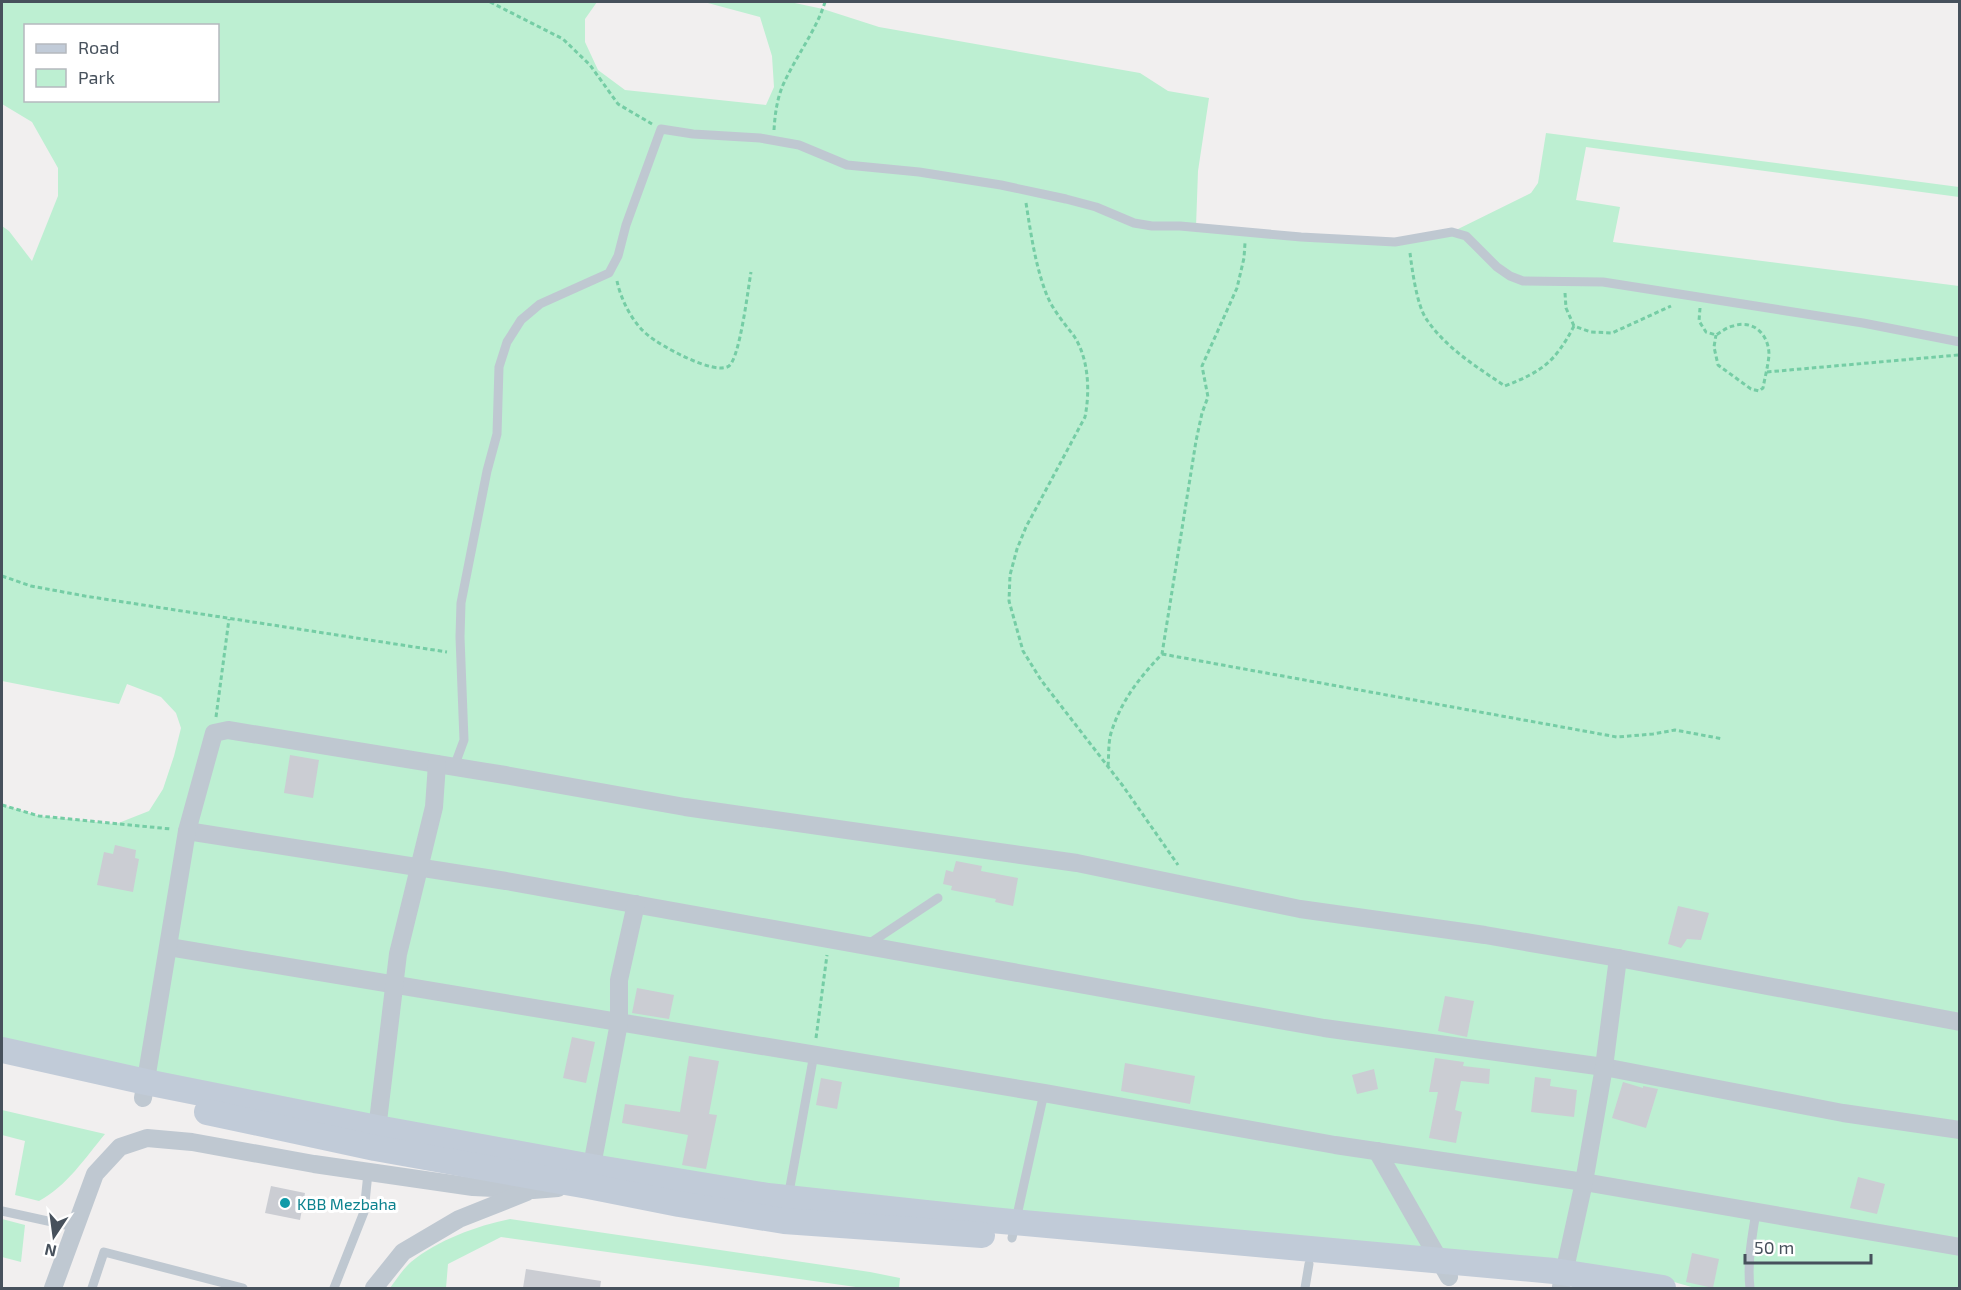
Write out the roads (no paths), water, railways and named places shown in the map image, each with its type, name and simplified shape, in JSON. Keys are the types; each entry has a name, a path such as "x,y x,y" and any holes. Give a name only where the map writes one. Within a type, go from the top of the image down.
{"main road":[{"path":"2,1050 144,1090"},
{"path":"2,1067 144,1090 376,1138 590,1177 679,1204 786,1209 1444,1269 1564,1283 1664,1288"},
{"path":"1014,1230 1307,1276 1444,1269"}],"street":[{"path":"144,1090 187,831 214,733 228,730 696,809 1077,863 1300,909 1485,935 1959,1022"},
{"path":"376,1138 398,954 446,765"},
{"path":"187,831 420,867 636,904 1324,1028 1604,1068 1843,1113 1959,1130"},
{"path":"374,1288 403,1252 459,1220 533,1190 590,1177 619,1023 619,981 636,904"},
{"path":"169,947 814,1054 1377,1151 1584,1182 1959,1247"},
{"path":"1564,1283 1604,1068 1618,958"},
{"path":"53,1288 95,1174 120,1147 147,1138 192,1142 368,1173 473,1187 533,1190"},
{"path":"1377,1151 1444,1269"}],"lane":[{"path":"446,765 464,740 460,603 487,471 497,434 499,367 507,342 521,320 540,304 609,273 618,256 626,225 662,129 693,134 772,140 799,146 847,165 920,171 1023,190 1096,207 1134,223 1152,226 1180,226 1395,242 1452,232 1466,236 1497,267 1509,276 1523,281 1603,282 1863,323 1959,342"},
{"path":"867,946 938,898"},
{"path":"786,1209 814,1054"},
{"path":"1014,1230 1044,1093"},
{"path":"334,1288 364,1212 368,1173"},
{"path":"2,1210 75,1227"},
{"path":"1750,1288 1748,1276 1756,1212"},
{"path":"92,1288 104,1252 243,1288"}],"place":[{"name":"KBB Mezbaha","path":"285,1203"}]}
